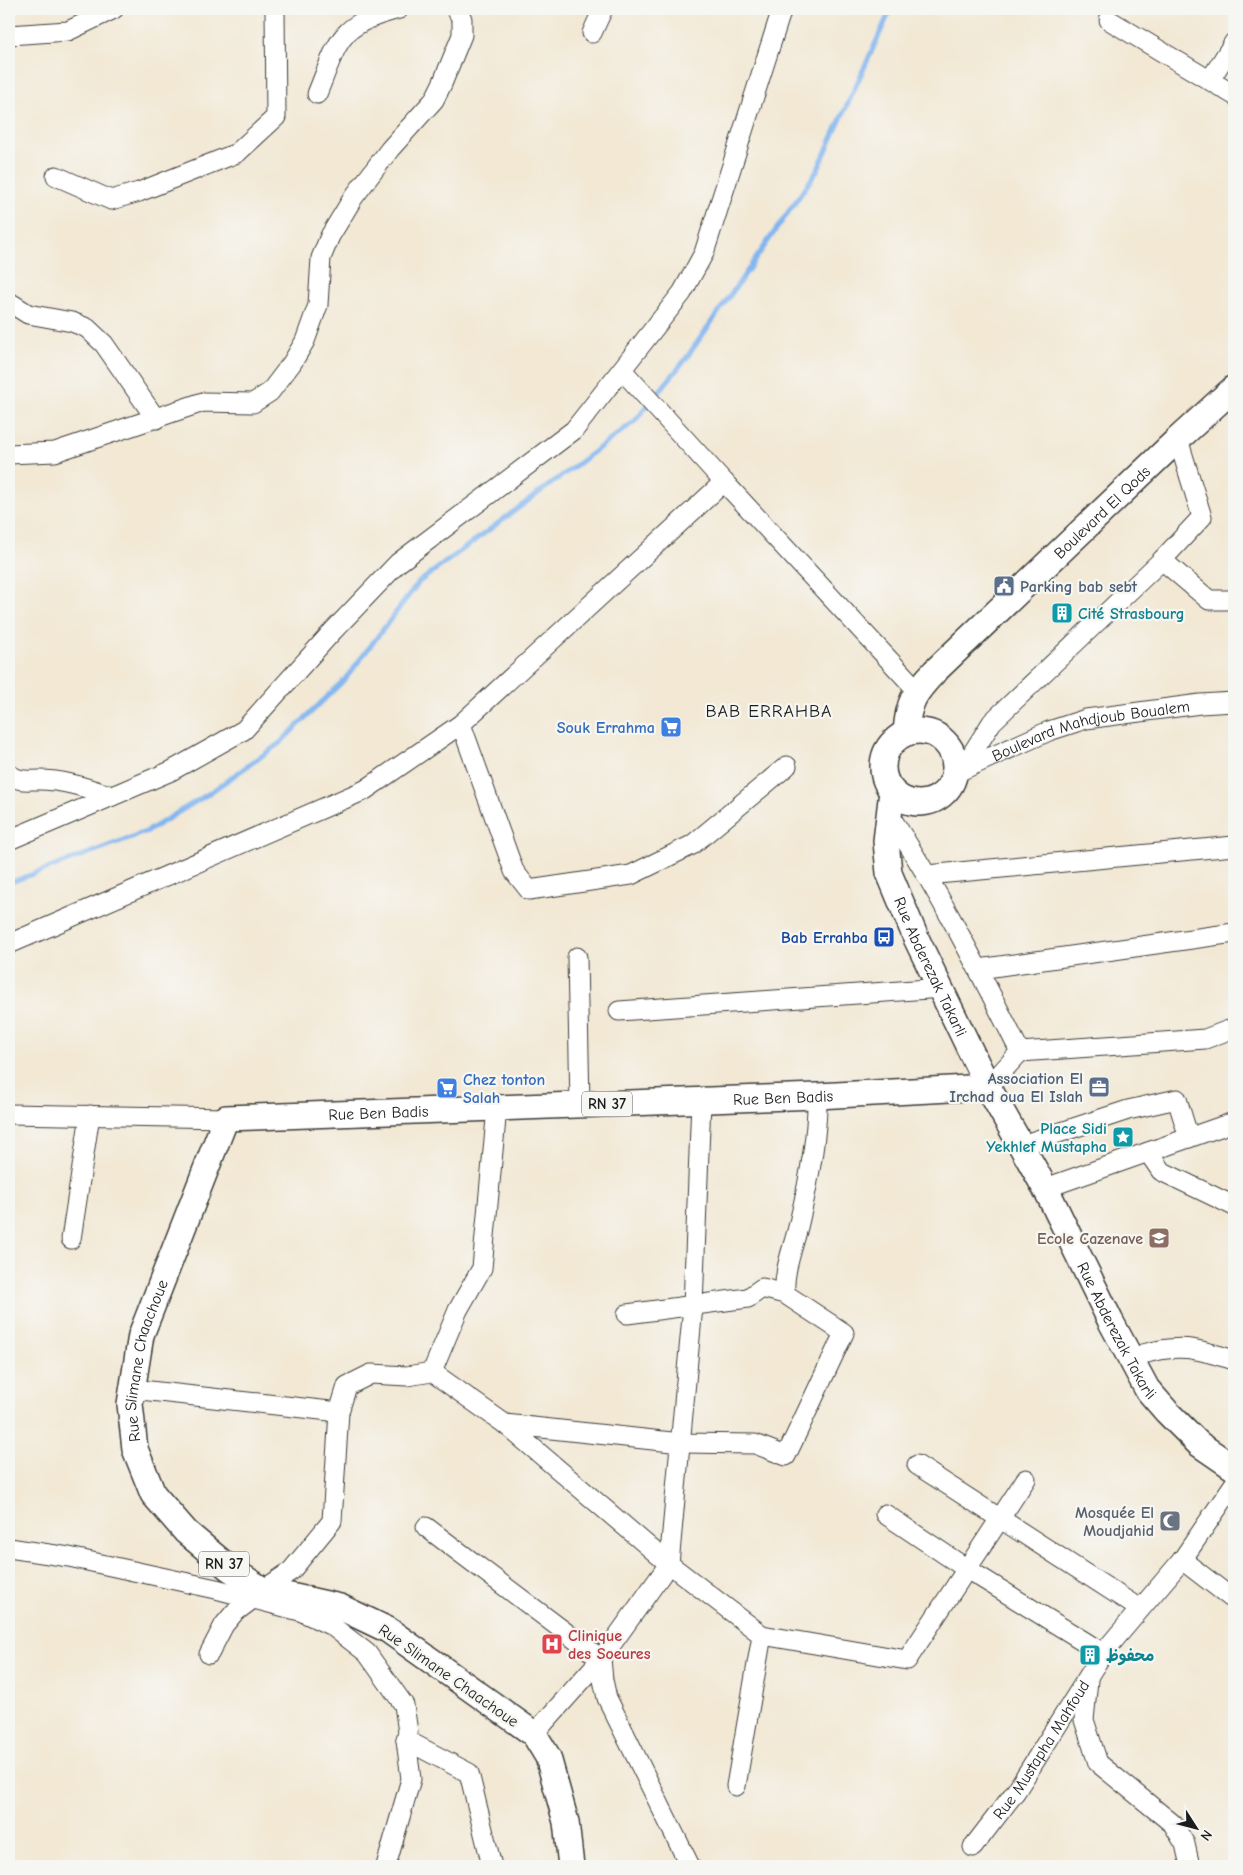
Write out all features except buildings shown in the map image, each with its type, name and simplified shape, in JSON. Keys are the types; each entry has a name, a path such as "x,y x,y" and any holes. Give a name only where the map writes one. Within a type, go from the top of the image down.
{"main road":[{"name":"Boulevard El Qods","path":"906,733 907,712 917,690 1178,439 1234,388"},
{"path":"922,730 937,735 949,746 959,773 944,794 927,803 890,802 883,769 884,758 892,743 906,733 922,730"},
{"name":"Rue Abderezak Takarli","path":"890,802 886,841 889,873 916,938 942,988 988,1087 1049,1195 1110,1320 1147,1389 1199,1444 1234,1468"},
{"name":"Rue Abderezak Takarli","path":"988,1087 1057,1184 1143,1354 1174,1401 1213,1434 1234,1448"},
{"name":"Rue Ben Badis","path":"226,1118 817,1096 988,1087"},
{"name":"Rue Slimane Chaachoue","path":"226,1118 141,1335 130,1404 135,1449 153,1494 186,1532 258,1594 340,1607 388,1630 534,1734 548,1757 566,1822 571,1866"}],"street":[{"path":"9,35 68,32 114,9"},
{"path":"56,176 111,200 139,192 237,153 276,116 275,9"},
{"path":"317,94 338,42 351,28 373,15 399,9"},
{"path":"9,454 55,452 203,402 253,402 270,392 292,364 305,340 318,305 321,258 330,236 353,198 390,149 434,100 442,84 462,35 462,19 456,9"},
{"path":"592,33 603,9"},
{"path":"9,840 171,771 244,730 332,632 398,563 574,430 682,293 704,253 782,9"},
{"path":"1109,20 1234,95"},
{"path":"1210,80 1234,42"},
{"path":"9,302 28,314 72,322 88,328 104,344 156,419"},
{"path":"622,370 917,690"},
{"path":"959,773 992,722 1162,560 1202,517 1178,439"},
{"path":"9,944 365,790 461,724 724,482"},
{"path":"1162,560 1208,600 1234,600"},
{"name":"Boulevard Mahdjoub Boualem","path":"959,773 1049,731 1086,719 1200,704 1234,702"},
{"path":"461,724 514,871 529,890 631,875 692,845 787,766"},
{"path":"9,774 18,781 68,782 112,796"},
{"path":"890,802 927,875 979,968 1020,1052"},
{"path":"927,875 1234,846"},
{"path":"979,968 1234,933"},
{"path":"577,957 580,1105"},
{"path":"620,1011 942,988"},
{"path":"988,1087 1020,1052 1205,1039 1234,1028"},
{"path":"785,1294 784,1283 800,1220 812,1154 817,1096"},
{"path":"1028,1143 1128,1110 1177,1099 1189,1138"},
{"path":"534,1734 601,1659 669,1564 694,1306 702,1100"},
{"path":"432,1372 458,1310 482,1268 497,1108"},
{"name":"Rue Ben Badis","path":"9,1114 226,1118"},
{"path":"71,1239 90,1115"},
{"path":"1057,1184 1234,1122"},
{"path":"1148,1152 1161,1172 1234,1206"},
{"path":"505,1424 681,1443 755,1444 786,1456 844,1333 785,1294 762,1288 748,1298 627,1314"},
{"path":"1143,1354 1165,1348 1188,1348 1234,1360"},
{"path":"209,1654 224,1625 234,1613 291,1571 332,1521 339,1412 346,1386 371,1374 406,1376 432,1372 505,1424 669,1564 762,1635 907,1660 1026,1479"},
{"path":"132,1389 339,1412"},
{"path":"917,1465 1140,1609"},
{"name":"Rue Mustapha Mahfoud","path":"973,1847 1016,1791 1103,1653 1182,1560 1234,1484"},
{"path":"885,1514 967,1569 1103,1653"},
{"path":"426,1527 601,1659 607,1698 690,1866"},
{"path":"9,1548 69,1557 216,1589 258,1594 332,1626 367,1653 404,1705 408,1732 406,1740 410,1779 386,1866"},
{"path":"1182,1560 1234,1600"},
{"path":"216,1589 229,1568"},
{"path":"736,1786 762,1635"},
{"path":"1088,1676 1084,1720 1098,1763 1173,1824 1185,1844 1190,1866"},
{"path":"406,1740 469,1773 492,1866"}],"waterway":[{"path":"9,883 148,831 208,794 280,743 346,678 419,582 634,422 685,360 817,171 891,9"}],"place":[{"name":"Parking bab sebt","path":"1004,586"},
{"name":"Cité Strasbourg","path":"1062,613"},
{"name":"Souk Errahma","path":"671,727"},
{"name":"Bab Errahba","path":"884,937"},
{"name":"Association El Irchad oua El Islah","path":"1099,1087"},
{"name":"Chez tonton Salah","path":"447,1088"},
{"name":"Place Sidi Yekhlef Mustapha","path":"1123,1137"},
{"name":"Ecole Cazenave","path":"1159,1238"},
{"name":"Mosquée El Moudjahid","path":"1170,1521"},
{"name":"Clinique des Soeures","path":"552,1644"},
{"name":"محفوظ","path":"1090,1655"}],"district":[{"name":"BAB ERRAHBA","path":"769,711"}]}
